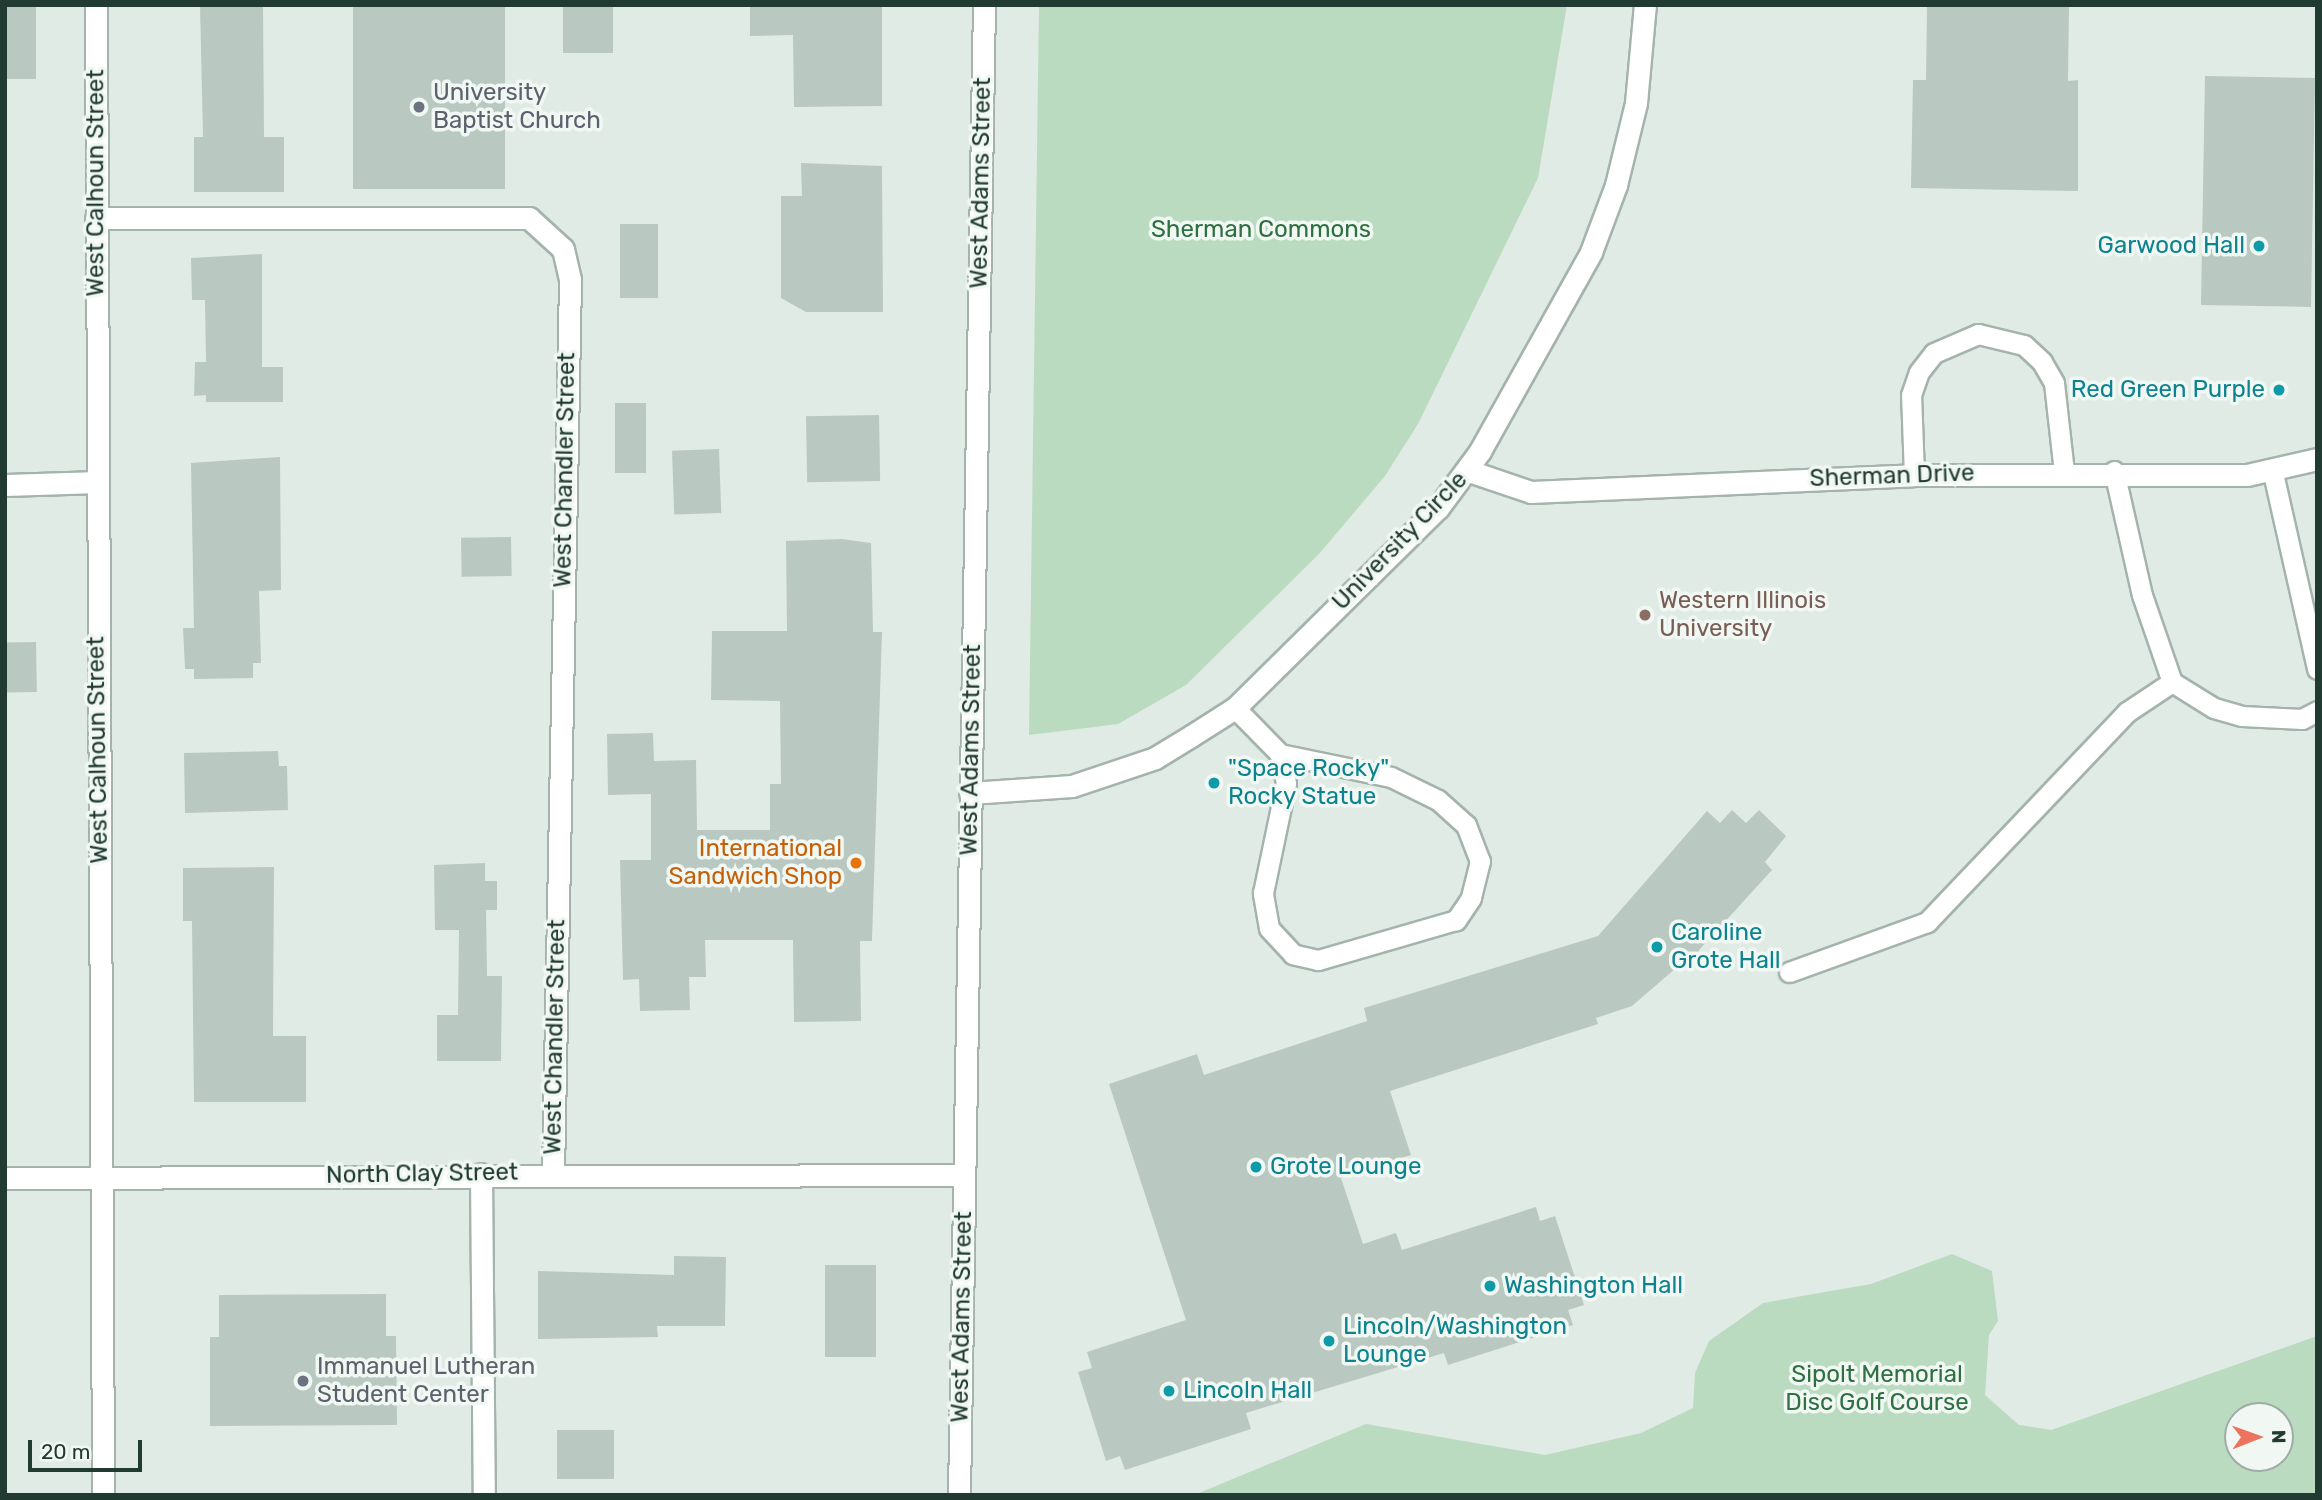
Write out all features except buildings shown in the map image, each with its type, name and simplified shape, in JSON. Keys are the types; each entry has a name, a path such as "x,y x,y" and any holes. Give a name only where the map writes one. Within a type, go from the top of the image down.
{"street":[{"name":"West Calhoun Street","path":"96,5 96,482 103,1495"},
{"name":"West Adams Street","path":"959,1495 984,5"},
{"name":"University Circle","path":"970,793 1072,786 1115,775 1155,758 1235,708 1469,471 1566,305 1616,185 1636,103 1645,5"},
{"name":"West Chandler Street","path":"96,218 529,218 564,249 570,280 553,1172"},
{"name":"Sherman Drive","path":"1469,471 1531,492 1914,475 2114,471 2273,473 2317,459"},
{"path":"5,485 96,482"},
{"name":"North Clay Street","path":"5,1178 553,1172 964,1175"},
{"path":"481,1174 484,1495"}],"lane":[{"path":"1914,475 1911,395 1919,372 1934,353 1978,334 2024,345 2042,362 2054,383 2064,472"},
{"path":"2114,471 2142,595 2172,682 2214,708 2242,716 2302,719 2317,711"},
{"path":"2273,473 2317,669"},
{"path":"1788,972 1927,922 2127,712 2172,682"},
{"path":"1235,708 1280,754 1286,783 1263,893 1269,928 1293,954 1318,960 1456,920 1471,898 1480,861 1465,825 1438,800 1391,776 1280,754"}],"green space":[{"name":"Sherman Commons","path":"1039,5 1567,5 1538,178 1418,424 1385,476 1319,554 1186,685 1118,724 1029,735"},
{"name":"Sipolt Memorial Disc Golf Course","path":"1952,1254 1992,1271 1998,1321 1989,1335 1985,1395 2019,1425 2051,1430 2317,1336 2317,1495 1194,1495 1366,1424 1545,1455 1641,1433 1693,1408 1695,1373 1709,1341 1763,1303 1871,1284"}],"place":[{"name":"University Baptist Church","path":"419,107"},
{"name":"Garwood Hall","path":"2259,246"},
{"name":"Red Green Purple","path":"2279,390"},
{"name":"Western Illinois University","path":"1645,615"},
{"name":"\"Space Rocky\" Rocky Statue","path":"1214,783"},
{"name":"International Sandwich Shop","path":"856,863"},
{"name":"Caroline Grote Hall","path":"1657,947"},
{"name":"Grote Lounge","path":"1256,1167"},
{"name":"Washington Hall","path":"1490,1286"},
{"name":"Lincoln/Washington Lounge","path":"1329,1341"},
{"name":"Immanuel Lutheran Student Center","path":"303,1381"},
{"name":"Lincoln Hall","path":"1169,1391"}]}
